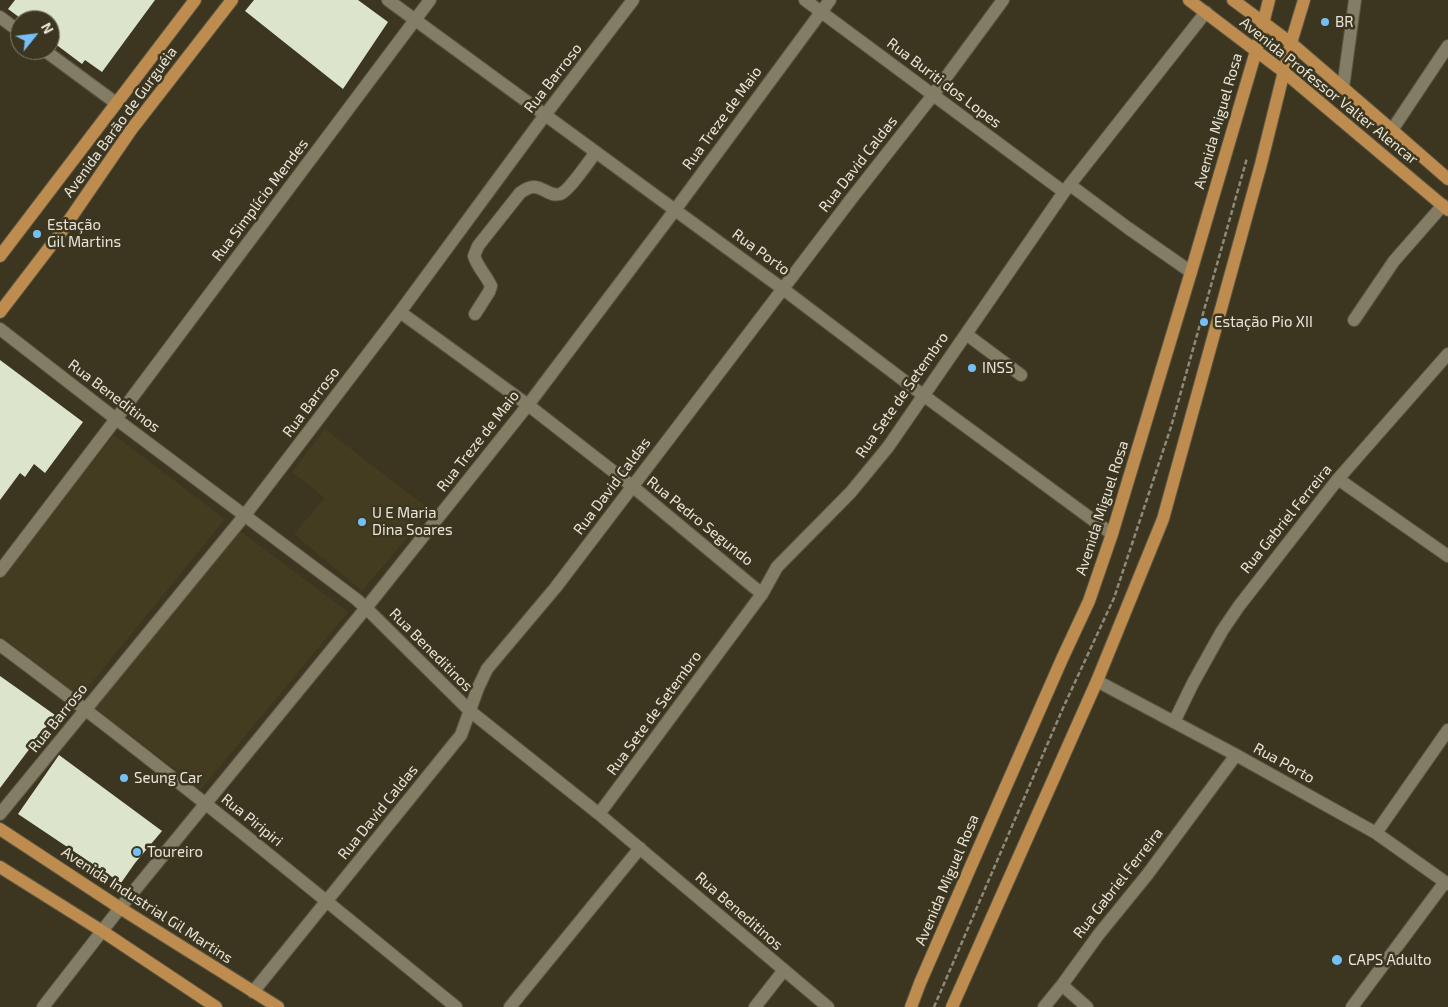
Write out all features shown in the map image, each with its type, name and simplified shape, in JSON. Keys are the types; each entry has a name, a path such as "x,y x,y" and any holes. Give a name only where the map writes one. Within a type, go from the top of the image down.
{"main road":[{"name":"Avenida Barão de Gurguéia","path":"0,256 195,0"},
{"name":"Avenida Barão de Gurguéia","path":"0,312 59,235 132,130 232,0"},
{"name":"Avenida Professor Valter Alencar","path":"1189,0 1284,72 1446,208"},
{"name":"Avenida Professor Valter Alencar","path":"1232,0 1291,43 1448,180"},
{"name":"Avenida Miguel Rosa","path":"911,1007 982,840 1089,601 1112,534 1191,272 1256,51 1269,0"},
{"path":"952,1007 1097,681 1163,519 1261,164 1291,43 1304,0"},
{"name":"Avenida Industrial Gil Martins","path":"0,829 120,908 278,1007"},
{"path":"0,867 102,931 216,1007"}],"street":[{"name":"Rua Porto","path":"388,0 783,289 1112,534"},
{"name":"Rua Simplício Mendes","path":"0,571 430,0"},
{"name":"Rua Barroso","path":"0,814 245,515 400,312 545,115 633,0"},
{"name":"Rua Buriti dos Lopes","path":"805,0 933,96 1191,272"},
{"name":"Rua Treze de Maio","path":"43,1007 120,908 366,608 528,405 830,0"},
{"name":"Rua David Caldas","path":"252,992 461,735 487,669 556,587 933,96 1003,0"},
{"path":"1343,88 1355,0"},
{"name":"Rua Sete de Setembro","path":"599,814 762,594 777,567 851,492 888,448 1067,189 1206,12"},
{"path":"1392,130 1448,46"},
{"path":"58,60 116,103"},
{"path":"475,314 491,286 478,267 474,256 478,246 520,193 528,187 538,187 554,194 561,194 568,190 596,152"},
{"path":"1354,320 1394,261 1446,208"},
{"name":"Rua Pedro Segundo","path":"400,312 528,405 632,486 762,594"},
{"name":"Rua Beneditinos","path":"0,329 366,608 470,711 599,814 828,1007"},
{"path":"966,334 1021,375"},
{"name":"Rua Gabriel Ferreira","path":"1174,722 1217,640 1239,606 1338,479 1448,354"},
{"path":"1338,479 1448,556"},
{"name":"Rua Piripiri","path":"0,646 86,709 327,901 456,1007"},
{"name":"Rua Porto","path":"1097,681 1236,755 1376,833 1446,883"},
{"path":"1376,833 1448,730"},
{"name":"Rua Gabriel Ferreira","path":"1044,1007 1099,934 1147,875 1236,755"},
{"path":"510,1007 640,848"},
{"path":"1352,1007 1446,883"},
{"path":"755,1007 784,970"},
{"path":"1062,985 1086,1007"}],"shaded area":[{"name":"U E Maria Dina Soares","path":"325,429 430,510 362,591 294,534 325,498 292,472"},
{"path":"114,435 225,519 80,697 0,635 0,578"},
{"path":"240,531 348,612 201,789 94,707"}],"building":[{"path":"15,0 155,0 102,72 85,60 82,64 60,48 60,10 8,9"},
{"path":"254,0 358,0 388,22 343,89 245,11"},
{"path":"0,360 83,422 45,473 34,464 25,477 20,473 0,500"},
{"path":"0,676 55,715 0,788"},
{"path":"59,755 162,831 121,883 18,814"}],"place":[{"name":"BR","path":"1325,22"},
{"name":"Estação Gil Martins","path":"37,234"},
{"name":"Estação Pio XII","path":"1204,322"},
{"name":"INSS","path":"972,368"},
{"name":"U E Maria Dina Soares","path":"362,522"},
{"name":"Seung Car","path":"124,778"},
{"name":"Toureiro","path":"137,852"},
{"name":"CAPS Adulto","path":"1337,960"}]}
